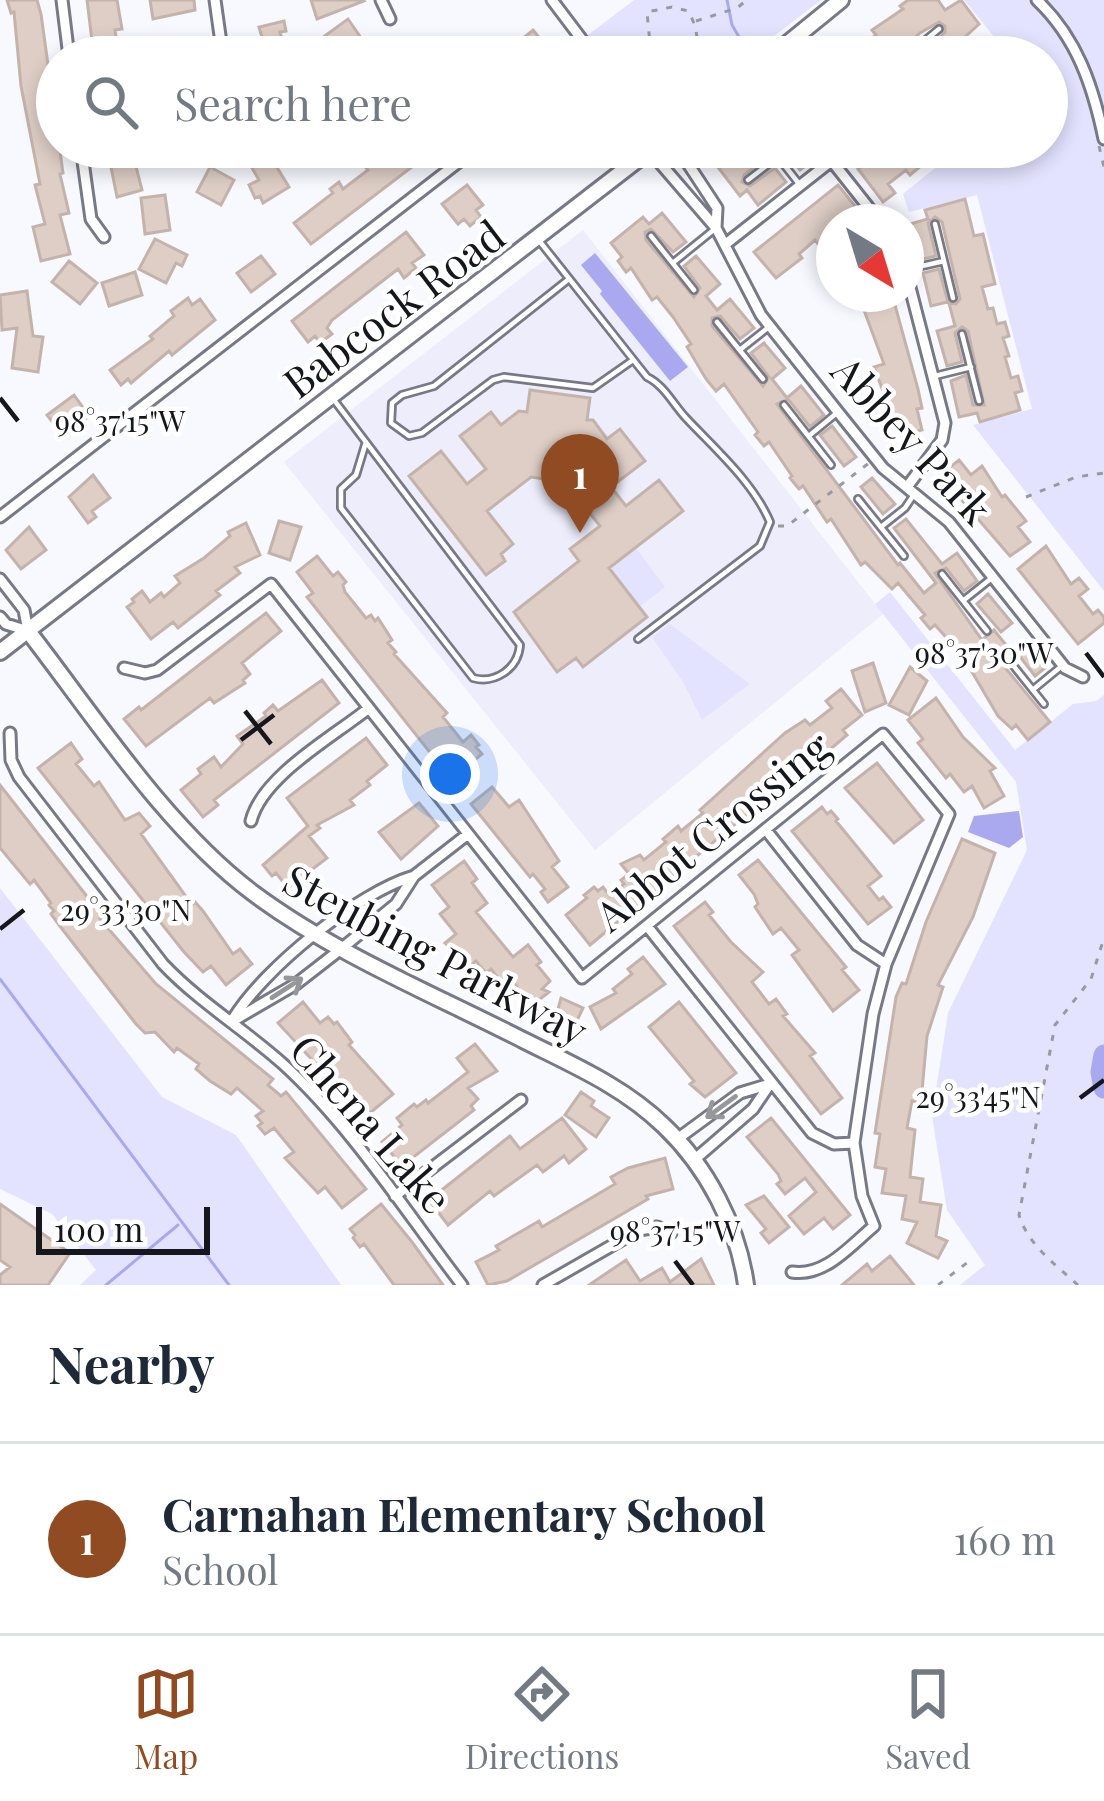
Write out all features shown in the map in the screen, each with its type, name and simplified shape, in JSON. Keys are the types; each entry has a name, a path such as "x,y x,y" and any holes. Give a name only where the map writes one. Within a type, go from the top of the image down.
{"street":[{"path":"62,0 66,36"},
{"path":"215,0 220,36"},
{"path":"381,0 390,19"},
{"path":"552,0 579,36"},
{"path":"792,36 822,7 841,0"},
{"path":"1037,0 1067,36"},
{"path":"1068,38 1095,98 1104,139"},
{"path":"84,168 91,220 104,237"},
{"path":"0,517 451,168"},
{"name":"Babcock Road","path":"0,652 630,168"},
{"name":"Abbey Park","path":"664,168 727,243 770,326 875,458 949,522 1063,665 1083,676"},
{"name":"Abbey Park","path":"692,168 717,208 716,228"},
{"path":"727,243 822,168"},
{"path":"838,168 866,204"},
{"path":"911,490 942,440 945,423 917,312"},
{"path":"0,579 24,610 28,631 0,617"},
{"path":"124,668 146,674 157,670 271,584 468,834 414,876 384,887 317,935 261,981 231,1022"},
{"name":"Steubing Parkway","path":"28,631 176,820 250,891 341,949 618,1089 676,1140 720,1203 735,1238 746,1285"},
{"path":"250,821 255,802 269,786 369,708"},
{"name":"Chena Lake","path":"10,733 10,760 19,777 163,964 309,1090 462,1285"},
{"name":"Abbot Crossing","path":"468,834 520,909 582,977 884,734 949,814 886,964"},
{"path":"766,830 857,945 886,964 873,1014 854,1143 862,1196 874,1226 821,1269 792,1272"},
{"path":"231,1022 296,984 341,949 396,904 414,876"},
{"path":"646,926 812,1133 834,1144 854,1143"},
{"path":"676,1140 740,1093 770,1084"},
{"path":"693,1160 753,1109 770,1084"},
{"path":"395,1196 521,1100"},
{"path":"544,1285 639,1230 657,1227 671,1233"}],"lane":[{"path":"931,36 939,29"},
{"path":"748,180 764,168"},
{"path":"786,168 800,185"},
{"path":"681,190 698,176"},
{"path":"935,224 953,298"},
{"path":"673,263 716,228"},
{"path":"652,236 694,290"},
{"path":"537,238 633,360 714,445 770,522 760,546 638,639"},
{"path":"924,266 944,261"},
{"path":"569,279 434,386 402,395 392,403 391,423 409,436 422,433 487,383 504,377 593,388 633,360"},
{"path":"717,322 763,379"},
{"path":"740,350 770,326"},
{"path":"962,334 980,401"},
{"path":"933,376 970,367"},
{"path":"331,396 366,442 520,645 514,664 495,679 472,678 341,508 340,489 356,475 366,442"},
{"path":"784,405 831,465"},
{"path":"809,436 838,412"},
{"path":"881,527 905,508 911,490"},
{"path":"858,499 904,556"},
{"path":"942,574 987,631"},
{"path":"963,601 993,578"},
{"path":"1012,664 1044,704"},
{"path":"1033,689 1063,665"}],"path":[{"path":"695,22 746,0"},
{"path":"648,36 647,12 655,8 688,11 696,36"},
{"path":"778,526 788,526 875,458"},
{"path":"1026,497 1076,476 1104,473"},
{"path":"1078,1285 1032,1240 1018,1215 1054,1024 1091,979 1104,938"},
{"path":"938,1285 971,1259"}],"shaded area":[{"path":"634,0 821,0 774,36 588,35"},
{"path":"964,0 1104,0 1104,591 973,425 1032,409 977,195 924,208 924,204 906,204 903,194 935,168 1068,168 1068,36 994,36"},
{"path":"583,230 883,614 595,850 284,462"},
{"path":"636,548 665,587 639,607 609,568"},
{"path":"890,592 1015,750 1073,704 1104,695 1104,1285 960,1285 985,1265 947,1210 932,1116 948,1013 1027,850 1016,782 875,604"},
{"path":"670,624 750,684 702,720 652,637"},
{"path":"0,888 162,1097 236,1135 341,1285 80,1285 96,1270 52,1214 0,1189"}],"water":[{"path":"595,253 688,367 670,381 581,265"},
{"path":"1019,811 1023,837 1009,848 968,832 974,816"}],"building":[{"path":"7,0 37,0 41,14 44,36 36,36 36,163 21,86 14,12"},
{"path":"87,0 117,0 122,29 115,30 116,36 91,36"},
{"path":"150,0 194,0 195,10 153,19"},
{"path":"311,0 363,0 364,1 317,19"},
{"path":"908,0 938,0 945,10 961,0 979,24 966,36 941,36 945,26 939,22 917,36 875,36 872,30 903,9 900,6"},
{"path":"348,19 360,36 325,36"},
{"path":"284,21 286,31 281,36 262,36 259,27"},
{"path":"37,168 62,168 69,213 60,215 70,254 41,261 33,227 45,224 35,185 40,184"},
{"path":"111,168 136,168 142,190 117,197"},
{"path":"209,168 234,180 221,205 197,192"},
{"path":"252,168 277,168 289,187 263,203 249,185 259,180"},
{"path":"411,168 311,244 294,223 333,193 330,189 339,182 343,189 368,170"},
{"path":"719,168 753,168 742,182 750,186 775,168 786,182 758,205 747,190 740,196"},
{"path":"918,168 910,175 906,170 888,184 895,193 883,202 858,169"},
{"path":"467,185 483,205 476,210 481,217 470,226 464,219 458,224 442,204"},
{"path":"838,185 853,204 816,204 816,241 776,278 754,252"},
{"path":"165,195 170,230 145,234 141,198"},
{"path":"965,199 974,236 983,234 995,284 982,287 997,324 1005,322 1009,336 1003,338 1009,356 1005,357 1011,378 1018,376 1022,391 1015,393 1020,410 980,422 977,413 959,417 951,381 966,375 973,405 984,405 968,331 962,327 955,333 962,362 947,366 937,331 955,326 949,303 960,299 942,222 935,217 928,223 936,256 924,259 925,210"},
{"path":"662,213 686,242 673,252 651,229 645,232 646,240 694,297 700,288 684,266 696,256 720,284 706,296 717,310 730,299 754,328 740,339 720,316 712,318 712,326 763,386 769,377 751,353 764,343 785,368 772,379 787,398 801,386 824,415 810,427 788,399 777,404 898,565 924,593 936,583 894,528 906,519 942,564 957,553 977,581 964,591 946,568 935,573 982,640 994,630 1014,655 1003,665 1050,722 1028,740 1016,725 1012,729 998,716 962,655 935,625 930,629 921,618 925,615 898,583 892,589 865,562 861,565 831,519 827,522 803,486 799,489 790,478 769,442 764,446 755,435 758,432 724,384 716,391 706,379 673,317 657,297 652,300 631,268 626,272 618,261 622,257 611,243 643,217 649,224"},
{"path":"406,232 424,255 412,263 416,268 404,278 398,269 332,320 327,328 332,334 320,343 315,336 308,342 292,321"},
{"path":"155,239 187,255 182,266 176,263 166,283 139,269"},
{"path":"261,256 275,274 251,292 237,273"},
{"path":"69,261 97,283 80,304 52,282"},
{"path":"939,269 948,302 931,306 924,273"},
{"path":"135,272 142,295 109,306 102,283"},
{"path":"27,291 33,336 43,337 38,372 12,368 17,328 2,330 0,295"},
{"path":"188,298 192,305 200,299 215,320 172,355 169,351 131,383 128,379 121,385 110,370 153,339 150,336 174,316 171,311"},
{"path":"865,312 897,312 918,389 922,430 899,436 893,415 887,417 883,403 887,402 874,367 884,364"},
{"path":"530,390 590,398 587,420 593,420 607,439 620,429 645,461 611,487 626,506 659,480 683,511 609,568 647,617 583,667 576,658 557,672 514,612 579,561 570,549 600,526 565,482 531,477 487,511 513,544 501,554 505,561 486,575 409,476 441,451 467,484 486,469 460,436 491,412 501,425 519,411 527,412"},
{"path":"74,395 89,416 64,437 47,415"},
{"path":"832,426 856,457 844,466 820,435"},
{"path":"959,460 971,475 982,466 1002,497 1026,521 1018,527 1030,542 1010,556 940,475"},
{"path":"93,475 110,498 92,511 96,517 88,523 69,497"},
{"path":"872,478 895,504 883,514 861,487"},
{"path":"279,521 301,527 290,560 269,553"},
{"path":"246,523 260,555 235,567 240,573 216,591 220,595 178,628 173,622 151,639 127,607 132,599 142,591 150,602 161,593 164,597 180,583 175,576"},
{"path":"29,527 46,550 21,569 6,550"},
{"path":"1046,546 1071,584 1079,578 1088,589 1079,596 1093,614 1098,610 1104,617 1104,623 1078,644 1018,569"},
{"path":"317,556 333,576 338,572 346,582 345,592 366,618 378,618 392,640 388,643 394,654 447,713 443,717 463,742 471,735 479,745 482,754 451,779 307,597 313,593 297,572"},
{"path":"988,594 1012,623 1001,632 977,604"},
{"path":"266,613 281,631 242,663 250,674 245,683 214,703 210,698 146,746 124,719"},
{"path":"1026,640 1046,667 1035,676 1014,649"},
{"path":"873,663 886,703 865,712 852,671"},
{"path":"910,667 927,681 909,715 889,705"},
{"path":"322,680 339,703 214,800 218,805 203,817 181,790 201,774 198,769 214,757 221,767 243,744 237,736 266,716 273,705 278,711"},
{"path":"841,689 862,715 843,730 847,735 590,945 566,915 587,898 584,895 603,887 610,896 629,874 621,864 640,855 644,860 678,826 681,831 785,733 805,720 810,725 832,708 826,701"},
{"path":"936,698 963,737 995,768 990,771 1004,796 984,808 972,786 964,792 950,774 946,778 918,743 923,739 908,720"},
{"path":"366,738 387,765 350,800 354,805 317,825 320,828 309,836 327,858 288,888 263,865 308,826 287,798"},
{"path":"71,743 82,759 76,764 94,786 99,782 125,820 139,813 150,826 141,834 192,905 195,902 203,911 233,954 240,949 252,964 226,985 211,966 203,972 184,952 38,768"},
{"path":"877,763 923,820 894,843 845,788"},
{"path":"0,785 103,917 100,919 156,984 273,1079 268,1085 281,1096 286,1092 366,1189 342,1208 325,1187 318,1193 285,1158 294,1152 274,1128 265,1134 258,1126 262,1123 256,1116 263,1111 237,1088 231,1094 210,1081 196,1069 199,1064 136,1024 51,914 51,903 34,880 30,884 0,848"},
{"path":"492,787 509,807 519,800 559,861 552,867 568,887 548,902 541,892 545,889 471,804"},
{"path":"419,803 438,826 401,859 379,832"},
{"path":"822,807 838,819 881,876 868,886 891,907 868,924 792,831"},
{"path":"962,839 995,853 973,917 938,985 943,987 927,1036 921,1102 912,1101 907,1128 915,1130 910,1177 923,1179 920,1202 941,1205 936,1236 947,1241 938,1258 907,1243 917,1222 902,1219 906,1196 882,1193 886,1169 875,1167 880,1134 875,1133 896,997 902,983 906,984 926,922"},
{"path":"758,860 846,967 842,970 859,990 833,1011 792,955 799,950 781,928 773,934 739,875"},
{"path":"464,861 487,903 476,912 513,957 528,945 541,962 537,965 550,981 542,989 549,992 536,1002 531,997 527,1000 514,983 507,989 491,969 486,973 476,961 471,965 445,943 456,934 440,914 449,907 432,885"},
{"path":"705,902 713,912 709,915 731,942 763,972 752,982 769,1004 776,999 787,1014 783,1016 815,1053 810,1056 842,1098 821,1114 674,926"},
{"path":"643,957 665,984 601,1029 590,1007 616,993 613,989 632,974 628,969"},
{"path":"561,998 583,1008 571,1033 555,1020"},
{"path":"303,1002 320,1023 328,1017 337,1022 352,1042 349,1045 393,1094 365,1117 278,1023"},
{"path":"679,1002 736,1073 705,1097 649,1027"},
{"path":"475,1044 497,1071 468,1088 478,1099 471,1106 474,1110 402,1166 382,1142 402,1125 397,1118 414,1104 428,1103 468,1072 457,1058"},
{"path":"581,1092 609,1118 596,1137 565,1115"},
{"path":"562,1118 586,1149 569,1163 564,1156 543,1172 537,1165 494,1196 490,1191 448,1225 429,1200 510,1136 520,1149"},
{"path":"771,1118 850,1215 833,1229 824,1218 804,1234 789,1216 816,1192 805,1178 785,1194 777,1184 781,1181 778,1174 747,1137"},
{"path":"665,1158 673,1189 646,1196 648,1199 507,1281 488,1285 476,1262 499,1250 496,1246 539,1221 542,1227 615,1184 611,1177 628,1168"},
{"path":"764,1196 789,1227 769,1243 761,1233 766,1229 746,1205"},
{"path":"0,1204 70,1253 48,1285 0,1285 0,1275 10,1267 0,1260"},
{"path":"381,1204 443,1285 394,1285 364,1244 360,1247 353,1238 350,1229"},
{"path":"890,1256 914,1285 842,1285 867,1264 872,1271"},
{"path":"701,1259 714,1285 589,1285 626,1260 640,1281 662,1268 670,1282"}],"waterway":[{"path":"727,0 738,36"},
{"path":"0,979 229,1285"},
{"path":"1104,1055 1104,1088"},
{"path":"106,1285 178,1225"}],"place":[{"name":"Carnahan Elementary School","path":"580,533"}]}
